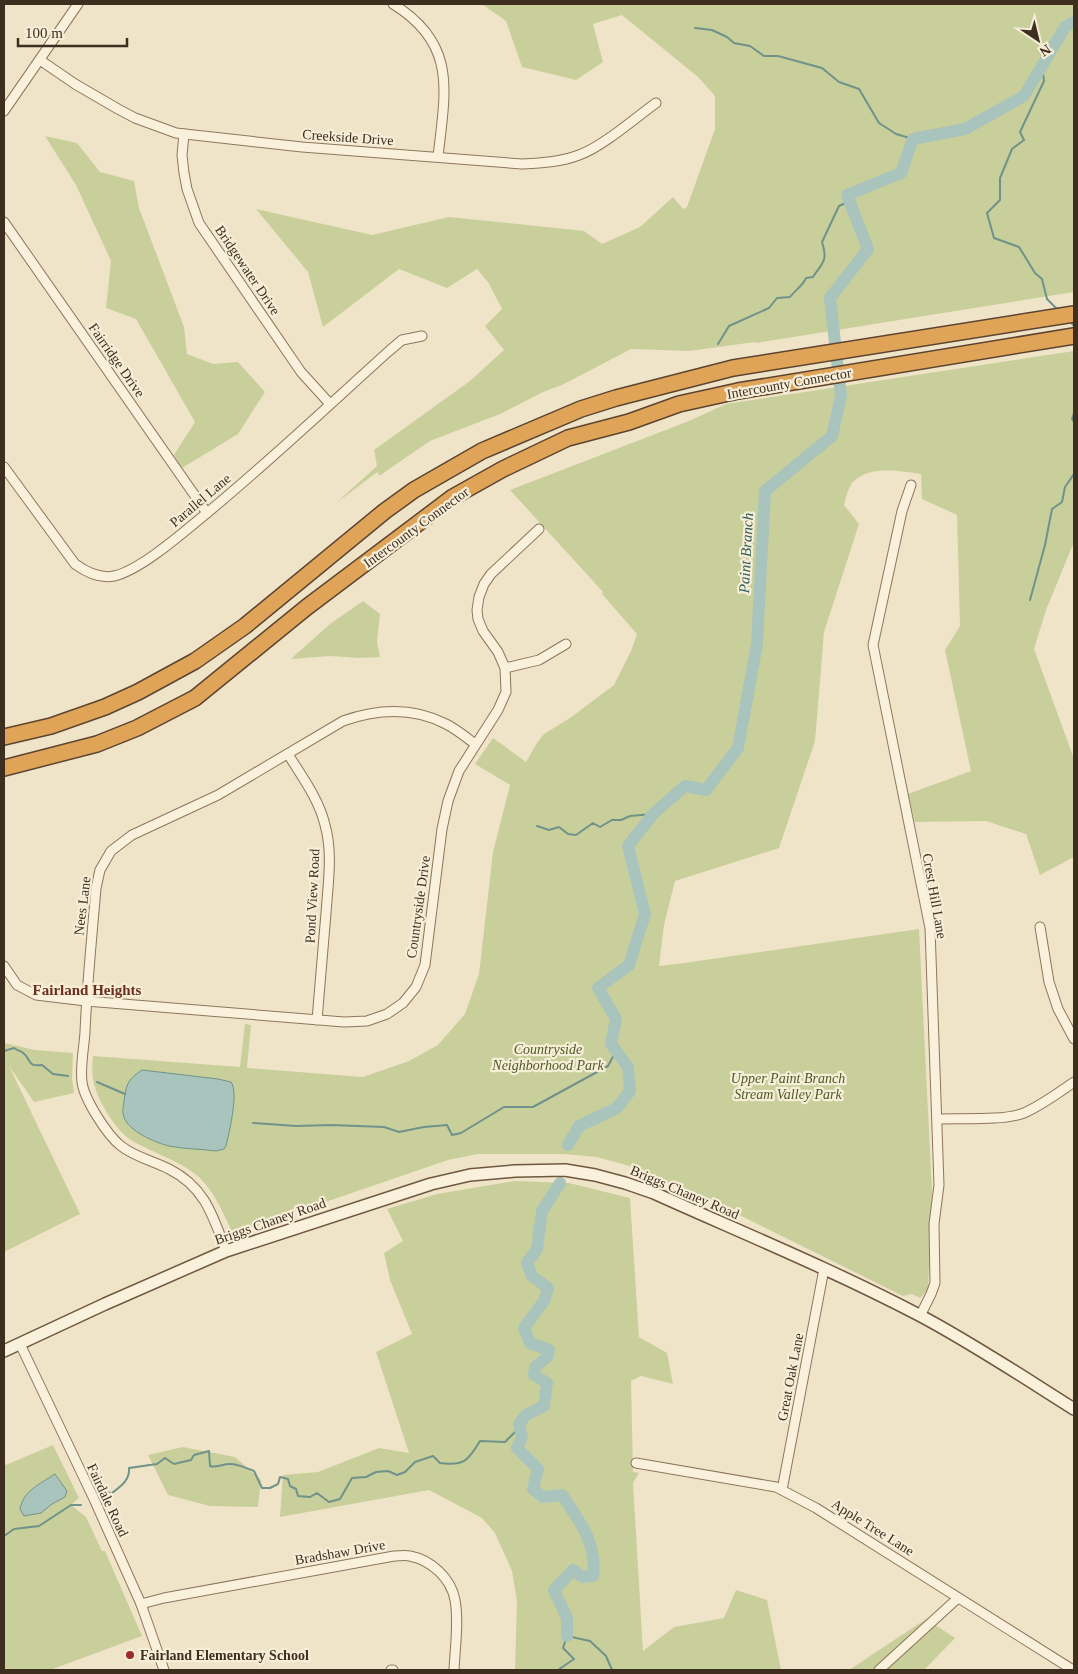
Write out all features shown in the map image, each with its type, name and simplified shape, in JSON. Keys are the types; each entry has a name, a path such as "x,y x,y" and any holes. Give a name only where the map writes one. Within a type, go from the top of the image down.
{"highway":[{"name":"Intercounty Connector","path":"4,737 51,726 105,707 138,692 195,661 246,626 385,511 414,490 482,451 581,409 616,398 734,368 1074,314"},
{"name":"Intercounty Connector","path":"4,768 97,744 137,728 195,698 307,607 453,497 503,469 568,438 629,422 679,404 738,391 1074,336"}],"main road":[{"name":"Briggs Chaney Road","path":"4,1351 226,1251 431,1184 479,1174 565,1170 625,1183 654,1193 824,1269 920,1316 1000,1362 1074,1409"}],"street":[{"path":"4,111 78,4"},
{"path":"393,4 420,24 437,50 442,64 445,98 438,157"},
{"name":"Creekside Drive","path":"40,60 75,84 118,109 176,133 302,147 522,164 545,163 579,155 594,148 656,103"},
{"name":"Bridgewater Drive","path":"184,134 182,155 184,173 187,189 199,223 301,372 330,404"},
{"name":"Fairridge Drive","path":"4,222 207,513"},
{"name":"Parallel Lane","path":"4,467 75,564 87,572 96,575 112,576 132,569 181,535 232,493 402,340 422,336"},
{"name":"Crest Hill Lane","path":"911,485 902,511 873,645 930,928 939,1186 934,1224 935,1283 920,1316"},
{"name":"Countryside Drive","path":"4,966 17,985 36,995 86,1001 344,1022 367,1021 387,1014 403,1003 416,987 425,965 442,829 448,801 459,771 498,710 506,692 505,668 498,652 483,631 478,619 479,597 484,584 491,574 539,529"},
{"path":"505,668 539,660 566,644"},
{"name":"Nees Lane","path":"226,1251 208,1206 192,1185 169,1169 121,1146 111,1136 86,1098 82,1081 86,1001 96,888 100,870 111,851 132,835 218,795 344,721 363,714 384,711 410,712 446,724 475,744"},
{"name":"Pond View Road","path":"288,754 319,806 329,847 317,1020"},
{"path":"1040,927 1049,982 1058,1009 1074,1039"},
{"path":"938,1119 1011,1116 1024,1113 1074,1082"},
{"name":"Great Oak Lane","path":"782,1490 824,1269"},
{"name":"Fairdale Road","path":"20,1344 141,1604 164,1670"},
{"name":"Apple Tree Lane","path":"636,1463 776,1487 816,1508 1073,1670"},
{"name":"Bradshaw Drive","path":"141,1604 164,1598 394,1556 410,1556 427,1562 439,1570 450,1586 455,1599 454,1670"},
{"path":"880,1670 958,1598"}],"green space":[{"path":"482,4 1074,4 1074,292 756,343 689,351 631,349 562,385 543,392 500,414 430,441 379,476 378,472 335,504 377,466 374,450 470,381 504,350 485,326 502,309 488,282 477,269 447,288 399,269 323,327 308,272 256,209 372,235 449,217 584,231 602,244 640,227 673,197 683,209 687,207 715,129 715,96 698,77 622,15 593,24 603,62 576,80 522,67 506,21"},
{"path":"45,136 77,143 100,172 134,181 139,208 184,327 187,354 213,364 238,362 265,392 238,434 182,468 174,455 195,422 136,319 106,308 111,261 76,185"},
{"path":"1074,351 1074,542 1046,610 1034,649 1074,759 1074,857 1040,875 1026,834 986,821 915,822 908,794 971,771 945,650 960,626 957,515 922,499 921,474 876,471 867,473 851,484 844,505 859,524 824,632 815,741 779,848 675,881 664,925 659,966 919,929 932,1192 928,1290 920,1298 912,1294 903,1296 719,1205 636,1168 596,1157 563,1154 477,1154 448,1160 238,1232 231,1230 221,1208 199,1177 176,1162 127,1138 114,1123 108,1115 95,1087 92,1074 93,1056 240,1067 245,1024 251,1025 247,1068 363,1077 409,1061 438,1045 465,1014 479,974 493,852 510,785 475,764 493,738 526,762 544,734 570,718 614,685 631,651 637,634 602,594 603,592 510,490 689,421 726,404"},
{"path":"363,601 380,614 377,642 380,657 330,656 291,659 330,624"},
{"path":"4,1043 35,1050 73,1053 72,1078 74,1093 34,1102 9,1066 80,1214 4,1252"},
{"path":"515,1181 569,1183 630,1198 639,1337 667,1353 673,1384 641,1376 631,1381 633,1472 639,1473 633,1483 643,1651 674,1627 724,1618 736,1590 767,1600 781,1670 515,1670 517,1601 512,1571 495,1533 482,1518 429,1490 280,1517 283,1475 318,1472 379,1448 409,1453 376,1352 412,1334 390,1280 384,1253 403,1241 387,1209 437,1194"},
{"path":"53,1445 79,1498 71,1505 86,1517 102,1551 105,1551 142,1636 50,1670 4,1670 4,1461 6,1465"},
{"path":"183,1447 235,1457 261,1480 258,1507 210,1506 168,1495 148,1455"},
{"path":"926,1619 955,1638 924,1670 849,1670"}],"water":[{"path":"142,1070 231,1082 234,1094 233,1113 224,1149 216,1151 169,1146 150,1139 131,1127 123,1113 126,1091 130,1080"},
{"path":"55,1474 67,1491 65,1497 41,1513 24,1516 20,1509 25,1497"}],"waterway":[{"name":"Paint Branch","path":"568,1145 579,1126 617,1108 630,1091 628,1067 611,1044 616,1019 598,988 629,965 645,914 628,846 653,814 685,786 706,790 738,748 757,644 765,491 832,436 841,396 830,298 868,249 847,195 901,173 913,139 965,129 1024,96 1065,27 1074,22"},
{"path":"695,28 712,30 727,37 734,43 750,46 764,56 778,56 822,68 839,82 859,89 879,123 896,134 913,139"},
{"path":"1042,66 1044,81 1020,132 1024,140 1012,149 1000,178 1000,200 987,213 994,238 1019,247 1035,273 1042,279 1047,299 1058,310"},
{"path":"718,344 729,326 769,308 777,298 790,297 803,284 806,278 813,277 824,261 825,253 822,242 839,206 850,201"},
{"path":"1069,320 1074,326"},
{"path":"1074,413 1072,419 1074,422"},
{"path":"1030,600 1045,545 1052,509 1062,502 1065,487 1074,474"},
{"path":"537,826 549,830 559,827 568,834 576,835 593,823 600,827 612,820 653,814"},
{"path":"4,1051 14,1048 22,1052 31,1064 42,1065 53,1074 68,1076"},
{"path":"253,1123 296,1126 384,1127 399,1132 447,1125 452,1135 461,1133 504,1107 533,1107 608,1066 616,1051"},
{"path":"97,1082 125,1094"},
{"name":"Paint Branch","path":"560,1183 542,1211 537,1249 527,1263 532,1276 548,1288 544,1301 524,1328 530,1343 549,1350 547,1357 535,1367 534,1375 547,1383 544,1406 526,1415 519,1424 522,1437 517,1448 538,1469 533,1489 543,1497 562,1495 581,1524 590,1543 594,1564 593,1576 583,1577 573,1570 554,1590 567,1618 567,1636"},
{"path":"103,1492 112,1493 122,1485 128,1476 129,1468 157,1464 165,1458 174,1464 191,1460 194,1455 209,1451 210,1466 233,1464 254,1471 262,1488 270,1488 278,1484 280,1477 288,1479 290,1486 296,1489 298,1496 310,1497 317,1493 329,1502 340,1499 352,1478 366,1477 376,1472 388,1471 397,1475 405,1472 415,1462 433,1456 440,1463 460,1463 468,1458 480,1441 505,1442 515,1432 519,1424"},
{"path":"4,1536 14,1529 39,1526 71,1505 81,1505"},
{"path":"558,1670 574,1659 563,1648 567,1636 590,1641 606,1656 612,1670"}],"place":[{"name":"Fairland Elementary School","path":"130,1655"}],"district":[{"name":"Fairland Heights","path":"87,990"}],"park label":[{"name":"Countryside Neighborhood Park","path":"548,1058"},
{"name":"Upper Paint Branch Stream Valley Park","path":"788,1086"}]}
